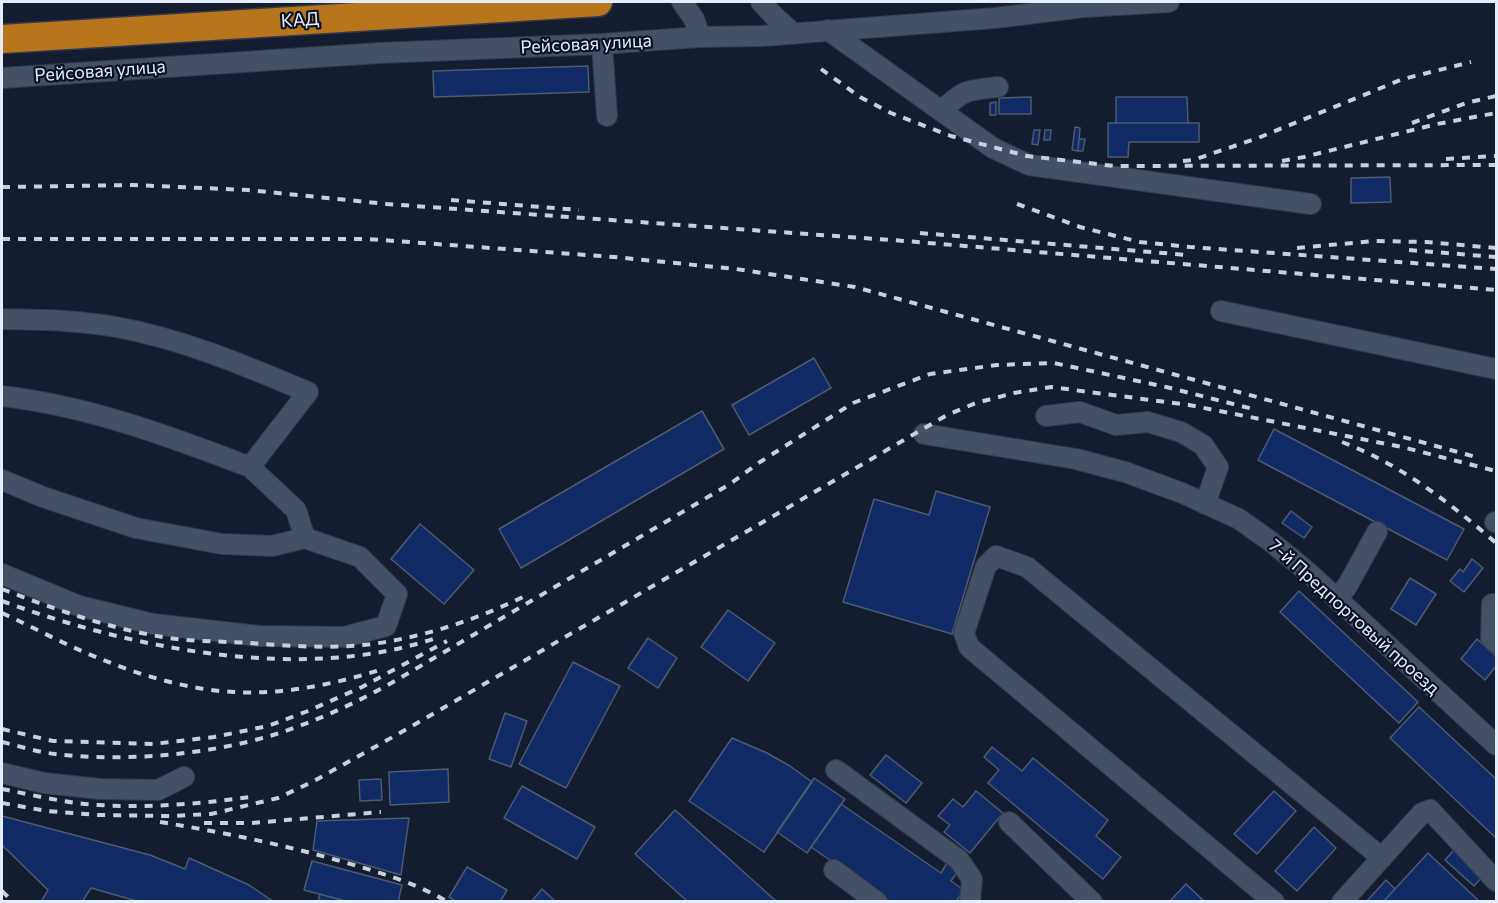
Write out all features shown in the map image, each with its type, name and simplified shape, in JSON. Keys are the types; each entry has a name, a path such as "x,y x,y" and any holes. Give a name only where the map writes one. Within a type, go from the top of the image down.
{"highway":[{"name":"КАД","path":"2,39 598,2"}],"street":[{"path":"682,2 694,19 700,37"},
{"path":"761,2 794,34"},
{"name":"Рейсовая улица","path":"2,78 379,53 602,44 700,37 734,38 995,18 1084,7 1169,2"},
{"path":"828,30 993,148 1029,165 1311,204"},
{"path":"602,44 608,116"},
{"path":"942,111 956,97 968,90 998,87"},
{"path":"1221,311 1497,369"},
{"path":"2,319 63,320 116,327 156,336 224,357 308,392 250,467"},
{"path":"2,396 90,412 183,441 250,467 296,510 305,538"},
{"path":"1046,416 1080,412 1116,425 1148,422 1181,432 1203,445 1218,467 1205,504"},
{"name":"7-й Предпортовый проезд","path":"924,434 1076,459 1125,472 1239,519 1270,541 1338,599 1497,745"},
{"path":"2,480 43,497 147,530 222,544 272,546 305,538 360,557 397,594 386,626 344,637 259,636 153,624 79,606 2,574"},
{"path":"1338,599 1377,532"},
{"path":"1274,902 969,647 964,633 986,566 996,556 1027,567 1382,858"},
{"path":"1492,604 1491,638 1497,643"},
{"path":"836,770 959,860 972,879 970,902"},
{"path":"2,773 44,783 100,789 158,790 184,777"},
{"path":"1342,902 1422,813 1430,810 1497,881"},
{"path":"1009,822 1092,902"},
{"path":"834,870 877,902"}],"building":[{"path":"588,66 589,92 434,97 433,71"},
{"path":"1031,97 1031,114 999,114 999,98"},
{"path":"1116,97 1187,97 1188,123 1116,123"},
{"path":"996,102 996,115 990,115 990,103"},
{"path":"1108,123 1199,123 1199,142 1129,142 1128,157 1108,157"},
{"path":"1075,127 1080,128 1078,151 1072,150"},
{"path":"1034,130 1040,130 1038,145 1032,144"},
{"path":"1045,130 1051,130 1050,140 1044,140"},
{"path":"1079,139 1085,139 1083,151 1078,151"},
{"path":"1390,177 1391,202 1351,203 1351,178"},
{"path":"814,358 831,388 749,435 732,405"},
{"path":"702,411 724,449 521,568 499,529"},
{"path":"1274,429 1464,529 1447,560 1258,460"},
{"path":"936,491 990,507 952,634 843,602 874,499 929,515"},
{"path":"1291,511 1312,527 1304,538 1282,523"},
{"path":"420,524 474,570 444,604 391,559"},
{"path":"1472,559 1483,568 1464,592 1450,581 1460,569 1463,572"},
{"path":"1410,578 1436,594 1416,625 1391,609"},
{"path":"1299,591 1418,702 1399,723 1280,612"},
{"path":"728,610 775,643 748,681 701,647"},
{"path":"648,638 677,658 658,688 628,668"},
{"path":"1477,639 1496,656 1496,666 1485,680 1461,659"},
{"path":"573,662 620,686 566,788 519,764"},
{"path":"1419,707 1496,779 1496,838 1390,738"},
{"path":"505,713 527,721 511,767 489,759"},
{"path":"732,738 767,753 812,782 764,852 689,801"},
{"path":"992,747 1022,771 1033,758 1108,820 1096,836 1121,857 1103,879 988,783 999,770 984,757"},
{"path":"886,755 922,783 906,803 870,775"},
{"path":"448,769 449,802 390,805 389,772"},
{"path":"814,778 845,799 807,853 777,832"},
{"path":"381,779 382,800 360,801 359,780"},
{"path":"522,786 595,827 577,859 504,818"},
{"path":"976,791 1003,813 970,853 944,832 950,825 938,816 953,799 963,807"},
{"path":"1274,791 1296,811 1257,854 1234,834"},
{"path":"841,804 941,873 947,863 958,871 951,881 964,890 956,902 890,902 811,847"},
{"path":"675,810 777,902 688,902 635,854"},
{"path":"2,816 150,855 185,869 189,858 249,885 274,902 140,902 91,888 82,902 41,902 48,890 2,845"},
{"path":"409,818 401,875 313,850 317,821"},
{"path":"1314,827 1336,848 1297,891 1275,871"},
{"path":"1454,850 1483,876 1474,886 1445,860"},
{"path":"1428,853 1480,902 1383,902"},
{"path":"312,861 402,885 398,902 349,902 304,890"},
{"path":"467,867 507,890 500,902 457,902 449,897"},
{"path":"1386,880 1395,889 1383,902 1366,902"},
{"path":"1186,884 1205,902 1169,902"},
{"path":"542,889 556,902 531,902"},
{"path":"320,894 349,902 318,902"}],"railway":[{"path":"1183,161 1193,160 1258,138 1403,79 1471,62"},
{"path":"821,69 860,97 891,113 951,136 1027,156 1114,166 1496,165"},
{"path":"1412,123 1466,103 1496,96"},
{"path":"1282,161 1437,124 1496,113"},
{"path":"1446,159 1496,156"},
{"path":"2,187 133,185 248,190 387,204 905,241 1496,290"},
{"path":"451,200 579,210"},
{"path":"1017,204 1080,227 1140,242 1496,269"},
{"path":"920,233 1187,255"},
{"path":"2,239 368,239 614,257 736,269 855,287 1476,457"},
{"path":"1297,248 1374,241 1427,242 1496,248"},
{"path":"1409,250 1496,257"},
{"path":"2,742 55,754 109,757 165,755 248,742 320,718 395,681 730,484 760,462 853,403 930,374 997,365 1054,363 1166,387 1257,410"},
{"path":"2,803 47,811 98,815 170,816 211,814 278,798 314,781 407,729 947,415 976,403 1014,393 1051,387 1189,405 1402,447 1496,471"},
{"path":"1342,442 1384,461 1423,485 1496,543"},
{"path":"2,589 81,617 122,629 163,637 310,647 357,646 411,637 468,620 523,597"},
{"path":"2,601 105,633 160,645 216,654 272,659 328,658 382,652 433,639"},
{"path":"2,613 117,665 166,681 217,691 290,690 328,684 383,669"},
{"path":"2,729 53,741 153,744 214,737 268,726 308,711 362,687 447,641"},
{"path":"2,789 73,802 117,806 174,805 250,797"},
{"path":"204,823 252,823 381,812"},
{"path":"160,822 251,839 340,861 409,883 448,902"},
{"path":"2,891 13,902"}]}
